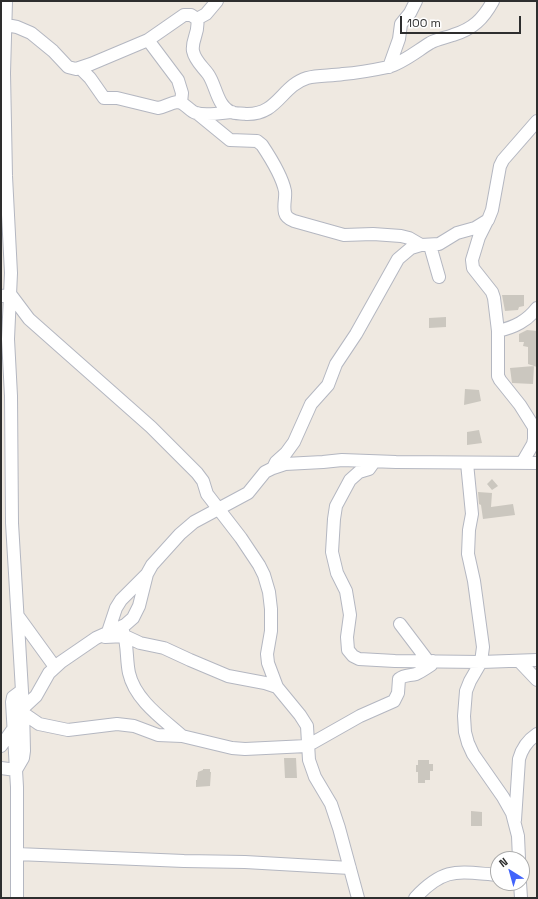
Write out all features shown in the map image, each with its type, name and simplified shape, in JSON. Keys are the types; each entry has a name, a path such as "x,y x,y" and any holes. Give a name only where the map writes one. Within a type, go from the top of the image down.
{"street":[{"path":"6,1 3,24 6,176 10,252 6,296 11,396 6,481 12,523 18,616 17,694 23,710 39,724"},
{"path":"197,19 206,14 217,1"},
{"path":"389,67 399,39 401,24 410,13 416,1"},
{"path":"196,114 232,112 253,114 262,113 269,109 287,91 305,79 314,76 344,74 389,67 431,43 464,32 484,16 493,1"},
{"path":"3,24 25,29 53,50 68,67 72,69 81,69 148,40 184,15 191,15 197,19 198,25 198,32 193,47 196,59 212,80 224,106 232,112"},
{"path":"148,40 178,80 182,93 181,103"},
{"path":"81,69 90,78 102,96 107,99 117,98 158,108 163,108 176,102 181,103 230,140 257,141 262,145 285,191 284,207 285,214 288,218 336,234 349,236 388,234 409,238 426,245 431,250 439,277"},
{"path":"522,463 533,444 534,420 498,376 498,331 494,298 492,292 473,268 472,260 479,237 492,210 500,166 503,160 537,121"},
{"path":"273,468 276,462 286,453 294,442 310,404 328,385 336,364 356,334 393,266 402,254 411,248 439,244 463,231 475,228 488,220"},
{"path":"1,242 10,252"},
{"path":"6,296 29,319 151,427 196,473 202,481 207,494 259,564 267,585 271,609 271,626 267,654 272,677 277,687 307,726 309,760 322,790 331,804 340,828 358,898"},
{"path":"498,331 518,325 537,308"},
{"path":"96,638 123,631 136,614 147,574 152,565 180,534 194,522 248,493 265,472 273,468 285,464 342,460 374,462 537,463"},
{"path":"374,462 369,469 359,472 350,480 336,506 334,519 332,552 334,564 346,591 349,604 350,615 347,637 348,650 353,656 359,659 481,662 537,660"},
{"path":"466,463 472,514 469,530 468,554 474,581 483,647 481,662 466,691 464,716 465,732 473,754 503,797 515,821"},
{"path":"108,632 116,608 121,600 147,574"},
{"path":"18,616 55,667"},
{"path":"1,746 18,730 39,724 68,730 99,725 122,724 134,726 158,735 182,736 218,745 245,749 307,746 360,716 394,701 398,693 400,678 406,675 418,673 431,665 430,661 400,624"},
{"path":"18,730 23,710 36,696 49,673 55,667 96,638 108,632 123,631 140,643 164,648 228,676 277,687"},
{"path":"123,631 127,646 129,674 136,690 141,698 182,736"},
{"path":"520,661 537,680"},
{"path":"1,699 17,694"},
{"path":"17,694 12,702 23,758 16,770 18,895"},
{"path":"503,797 511,784 526,743 537,734"},
{"path":"519,759 515,821 519,851"},
{"path":"1,768 16,770"},
{"path":"17,854 184,861 252,862 350,868"},
{"path":"415,898 435,879 445,875 470,872 490,874"}],"building":[{"path":"502,295 524,295 524,306 519,307 518,310 505,311"},
{"path":"446,317 446,327 429,328 429,318"},
{"path":"527,330 537,331 537,367 528,364 528,347 523,346 524,342 519,342 519,334"},
{"path":"534,366 533,384 512,383 510,368"},
{"path":"465,389 479,390 481,401 464,405"},
{"path":"479,430 482,443 467,445 467,432"},
{"path":"492,479 498,486 492,490 487,484"},
{"path":"478,492 492,493 491,507 513,504 515,515 483,519 481,505 479,504"},
{"path":"284,758 296,758 297,778 285,778"},
{"path":"418,760 429,760 429,764 433,764 433,771 430,771 430,780 425,780 425,783 418,783 418,772 416,772 416,765 418,765"},
{"path":"203,769 210,769 210,786 196,787 198,772"},
{"path":"471,811 482,812 482,826 471,826"}]}
